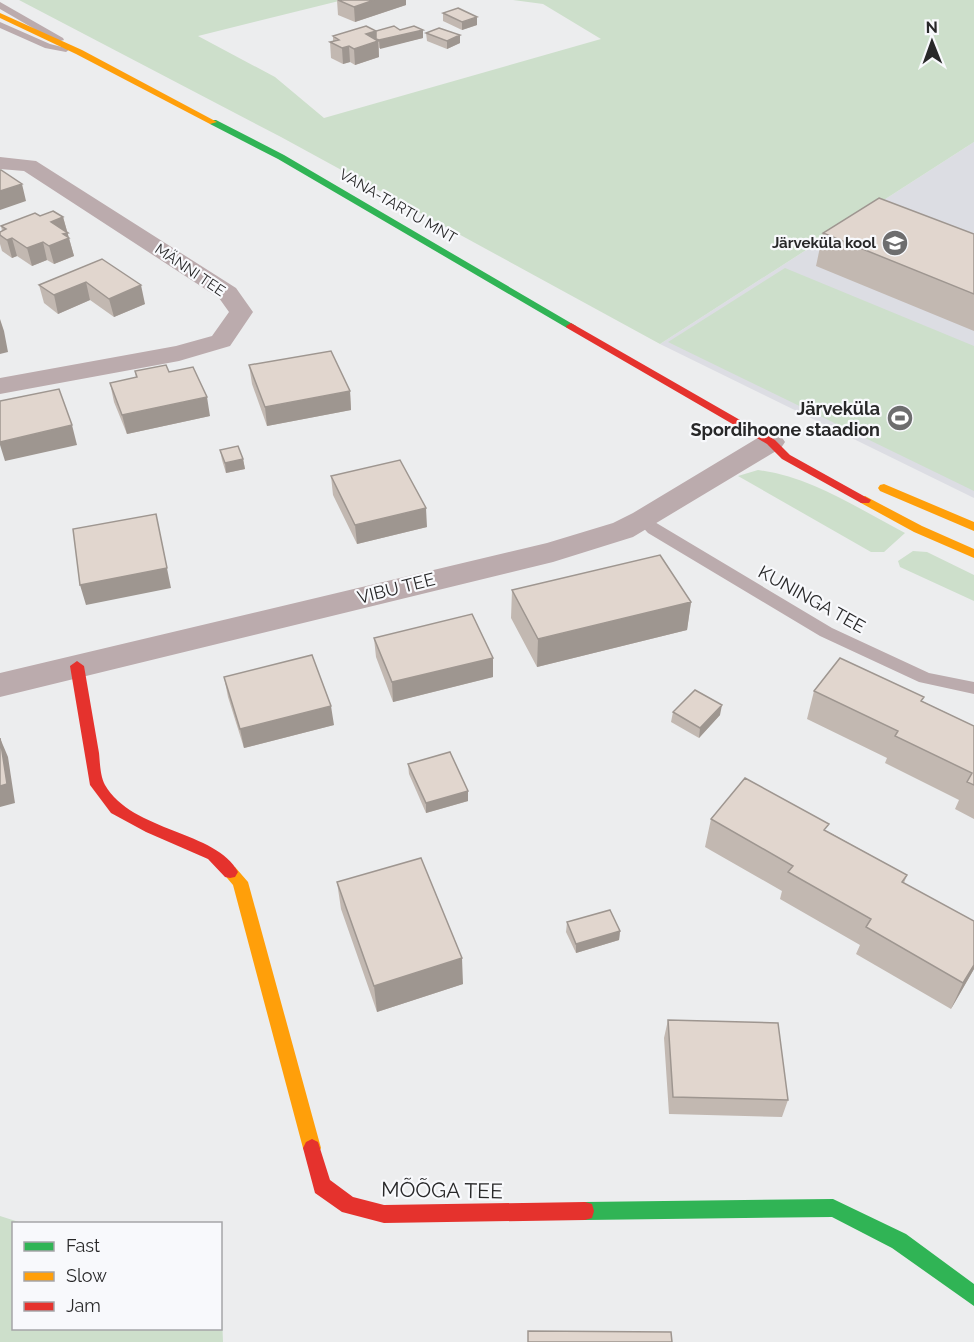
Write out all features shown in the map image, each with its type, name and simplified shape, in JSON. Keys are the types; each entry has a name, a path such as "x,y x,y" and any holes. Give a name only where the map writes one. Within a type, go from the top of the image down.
{"street":[{"name":"VANA-TARTU MNT","path":"0,15 79,52 281,157 771,442 786,457 918,529 974,554"},
{"name":"MÄNNI TEE","path":"0,163 29,165 228,293 242,312 221,342 178,354 0,386"},
{"name":"VANA-TARTU MNT","path":"771,442 798,449 820,459"},
{"name":"VIBU TEE","path":"0,685 553,552 623,530 771,442"},
{"path":"874,483 974,527"},
{"name":"MÕÕGA TEE","path":"77,666 97,785 116,809 150,828 213,855 240,882 322,1186 349,1205 384,1214 833,1208 899,1242 974,1296"}],"lane":[{"path":"0,5 79,52"},
{"path":"0,25 48,46 79,52"},
{"name":"KUNINGA TEE","path":"643,520 653,530 826,632 925,678 974,688"}],"shaded area":[{"name":"Järveküla Spordihoone staadion","path":"974,142 974,498 660,344"}],"green space":[{"path":"19,0 343,0 198,36 275,77 324,118 601,39 543,4 513,0 974,0 974,142 660,344 281,137"},
{"name":"Järveküla Spordihoone staadion","path":"785,268 974,346 974,491 668,342"},
{"path":"758,470 816,486 905,533 884,552 871,552 738,476"},
{"path":"913,551 927,552 974,575 974,601 900,567 898,561"},
{"path":"0,1216 19,1222 12,1222 12,1330 222,1330 222,1316 223,1342 0,1342"}],"building":[{"path":"338,0 374,0 354,7"},
{"path":"458,8 477,17 462,22 443,13"},
{"path":"366,26 376,31 366,34 378,41 354,49 349,46 342,48 330,42 339,40 333,36"},
{"path":"394,26 400,30 414,26 423,30 376,39 376,31"},
{"path":"439,28 460,35 447,41 426,33"},
{"path":"1,170 22,184 0,191"},
{"path":"879,198 974,234 974,294 823,233"},
{"path":"53,211 63,217 51,222 68,233 63,234 69,238 49,246 43,242 27,248 12,238 7,240 0,235 0,232 6,229 1,226 35,213 40,216"},
{"path":"102,259 141,285 109,299 86,282 54,295 39,285"},
{"path":"331,351 350,391 265,407 249,365"},
{"path":"166,365 169,372 193,367 207,397 122,415 110,383 137,377 135,371"},
{"path":"59,389 72,425 0,442 0,401"},
{"path":"238,446 243,459 225,463 220,450"},
{"path":"400,460 426,508 355,525 331,476"},
{"path":"156,514 167,568 80,585 73,529"},
{"path":"660,555 691,602 538,639 512,590"},
{"path":"472,614 493,658 392,682 374,638"},
{"path":"312,655 331,706 240,729 224,677"},
{"path":"840,658 924,697 921,701 974,726 974,785 967,782 972,773 895,736 898,731 814,691"},
{"path":"695,690 722,705 700,728 673,712"},
{"path":"0,738 7,784 0,786"},
{"path":"450,752 468,791 426,803 408,764"},
{"path":"745,778 829,824 824,830 907,875 902,882 974,921 974,965 963,983 866,927 871,919 788,872 793,866 711,819"},
{"path":"421,858 462,958 374,986 337,882"},
{"path":"610,910 620,931 576,944 567,922"},
{"path":"668,1020 778,1023 788,1100 673,1097"},
{"path":"528,1331 671,1332 672,1342 528,1342"}],"traffic: fast":[{"path":"213,122 281,157 571,326"},
{"path":"585,1211 833,1208 899,1241 974,1296"}],"traffic: slow":[{"path":"0,15 79,52 213,122"},
{"path":"884,488 974,527"},
{"path":"865,500 918,529 974,554"},
{"path":"230,872 240,882 312,1148"}],"traffic: jam":[{"path":"571,326 771,442 786,457 865,500"},
{"path":"77,666 97,785 116,809 151,828 213,855 230,872"},
{"path":"312,1148 322,1186 349,1205 384,1214 585,1211"}],"place":[{"name":"Järveküla kool","path":"895,243"},
{"name":"Järveküla Spordihoone staadion","path":"900,418"}]}
